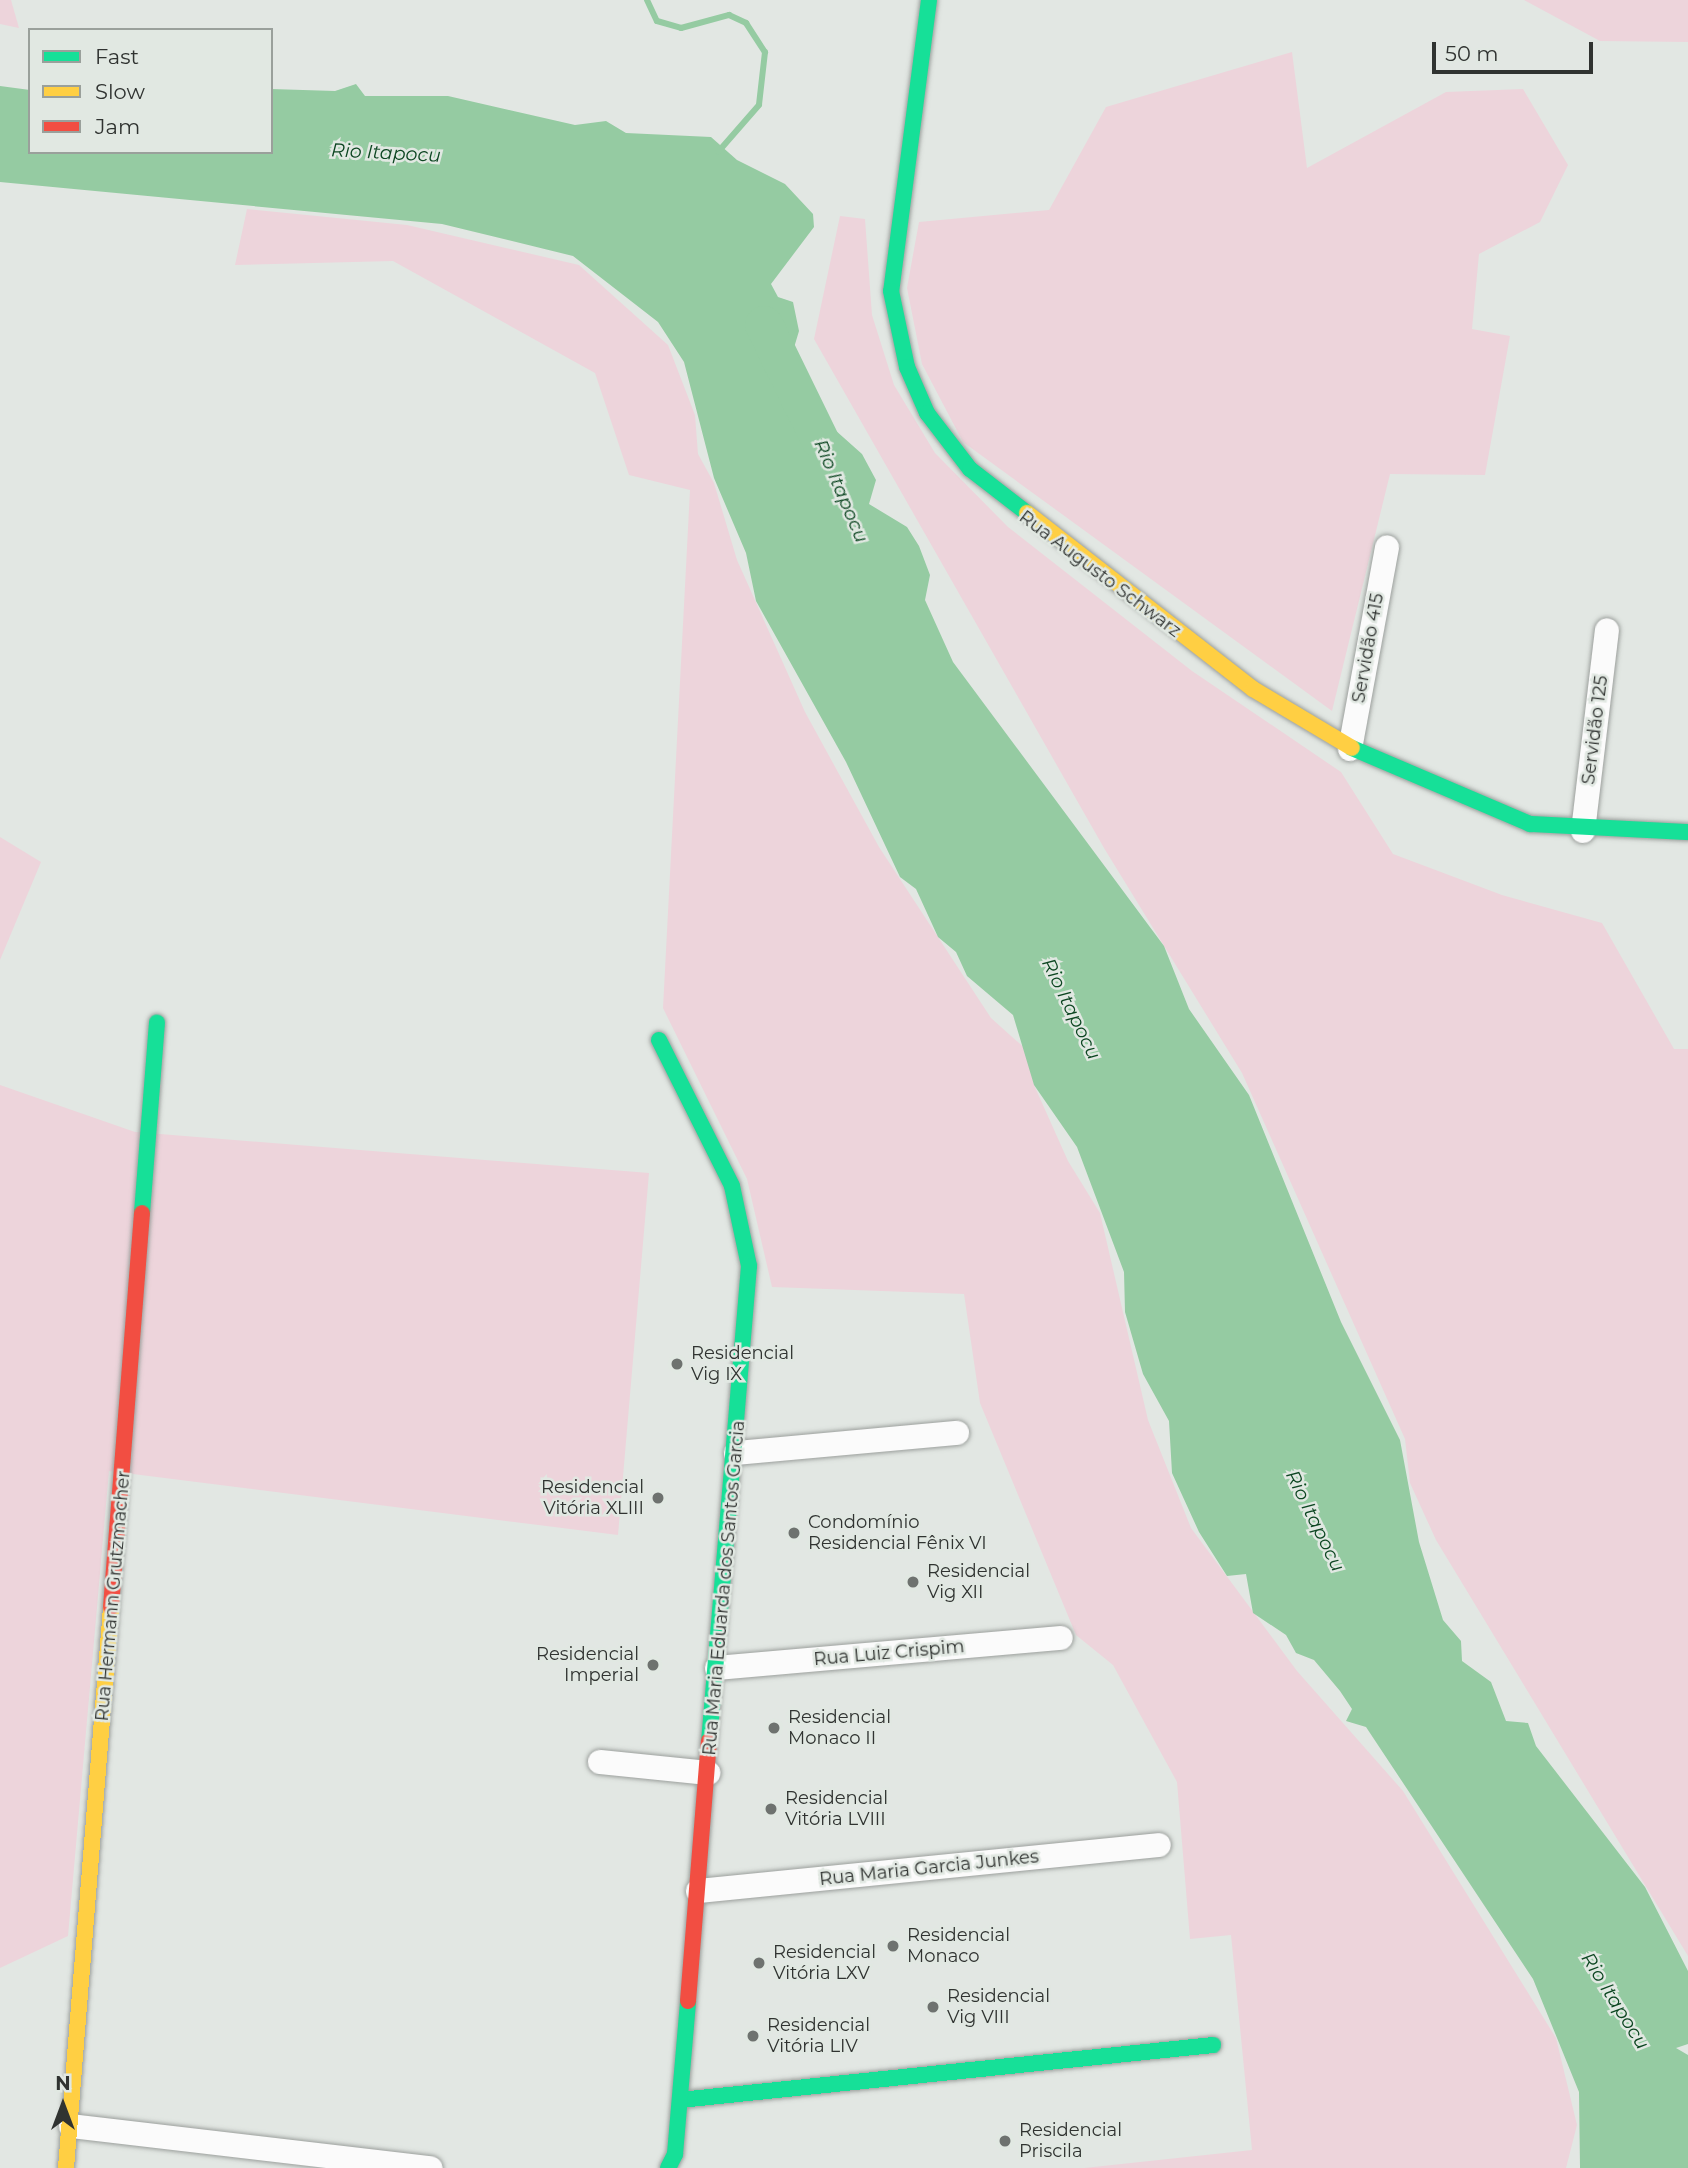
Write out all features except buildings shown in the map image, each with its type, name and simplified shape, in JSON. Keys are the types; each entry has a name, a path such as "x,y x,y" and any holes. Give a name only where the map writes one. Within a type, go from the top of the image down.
{"street":[{"name":"Rua Augusto Schwarz","path":"929,0 891,291 907,367 927,413 970,469 1008,504 1253,689 1350,749 1457,799 1577,831 1688,832"},
{"name":"Servidão 415","path":"1350,749 1387,547"},
{"name":"Servidão 125","path":"1577,831 1601,637"},
{"name":"Rua Hermann Grutzmacher","path":"66,2168 157,1023"},
{"name":"Rua Maria Eduarda dos Santos Garcia","path":"659,1041 732,1186 746,1234 748,1301 680,2100 671,2161"},
{"path":"736,1453 957,1433"},
{"name":"Rua Luiz Crispim","path":"718,1668 1062,1639"},
{"path":"600,1762 708,1773"},
{"name":"Rua Maria Garcia Junkes","path":"698,1891 1159,1845"},
{"path":"680,2100 1213,2045"},
{"path":"71,2126 395,2166 431,2168"}],"shaded area":[{"path":"0,0 11,0 19,28 0,24"},
{"path":"1524,0 1688,0 1688,42 1600,41"},
{"path":"1292,52 1307,168 1446,92 1523,89 1568,165 1540,222 1479,254 1472,329 1510,336 1485,475 1390,474 1332,711 963,442 922,364 907,288 919,222 1049,210 1106,107"},
{"path":"247,209 407,225 579,265 668,345 695,415 698,454 714,483 737,560 805,712 879,847 991,1018 1029,1052 1034,1085 1068,1161 1100,1213 1148,1420 1191,1528 1297,1671 1403,1791 1556,2038 1577,2125 1566,2168 1084,2168 1252,2150 1231,1935 1190,1939 1177,1782 1113,1665 1076,1635 980,1403 964,1294 772,1287 747,1179 663,1008 690,490 629,475 595,373 393,261 235,265"},
{"path":"840,216 865,219 872,315 894,385 935,453 1008,527 1192,671 1341,772 1393,854 1502,895 1602,923 1674,1049 1688,1049 1688,1956 1436,1540 1410,1483 1405,1439 1242,1073 1104,848 814,339"},
{"path":"0,837 41,862 0,960"},
{"path":"0,1085 135,1132 649,1173 618,1535 109,1471 68,1936 0,1968"}],"water":[{"path":"356,84 365,96 448,96 575,125 606,121 626,133 711,137 737,160 785,184 813,214 814,227 771,284 778,297 793,302 799,331 784,381 793,395 788,402 808,394 816,413 862,454 876,480 869,504 907,527 919,546 930,575 925,600 953,662 1164,946 1189,1009 1249,1095 1341,1322 1400,1440 1419,1542 1443,1620 1461,1641 1462,1661 1491,1682 1506,1721 1528,1723 1536,1746 1645,1887 1688,1971 1688,2044 1676,2048 1688,2055 1688,2168 1580,2168 1579,2092 1533,1979 1366,1727 1346,1721 1352,1709 1340,1691 1314,1660 1296,1653 1286,1635 1253,1613 1246,1574 1227,1576 1199,1532 1172,1473 1169,1421 1143,1374 1125,1312 1124,1272 1077,1147 1034,1085 1013,1015 967,976 956,952 938,937 916,889 900,877 846,762 756,601 746,553 714,478 684,362 658,322 573,256 442,224 0,182 0,86 28,90 28,154 273,154 273,89 335,91"}],"waterway":[{"path":"647,0 657,21 681,28 729,15 746,23 765,52 759,105 718,152"},
{"name":"Rio Itapocu","path":"764,325 820,440"}],"traffic: fast":[{"path":"929,0 891,291 907,367 927,413 970,469 1027,513"},
{"path":"1352,748 1530,824 1688,832"},
{"path":"142,1213 157,1023"},
{"path":"659,1040 732,1186 749,1266 709,1741"},
{"path":"668,2168 675,2154 688,2001"},
{"path":"680,2100 1213,2045"}],"traffic: slow":[{"path":"1027,513 1253,689 1352,748"},
{"path":"66,2168 111,1607"}],"traffic: jam":[{"path":"111,1607 142,1213"},
{"path":"688,2001 709,1741"}],"place":[{"name":"Residencial Vig IX","path":"677,1364"},
{"name":"Residencial Vitória XLIII","path":"658,1498"},
{"name":"Condomínio Residencial Fênix VI","path":"794,1533"},
{"name":"Residencial Vig XII","path":"913,1582"},
{"name":"Residencial Imperial","path":"653,1665"},
{"name":"Residencial Monaco II","path":"774,1728"},
{"name":"Residencial Vitória LVIII","path":"771,1809"},
{"name":"Residencial Monaco","path":"893,1946"},
{"name":"Residencial Vitória LXV","path":"759,1963"},
{"name":"Residencial Vig VIII","path":"933,2007"},
{"name":"Residencial Vitória LIV","path":"753,2036"},
{"name":"Residencial Priscila","path":"1005,2141"}]}
